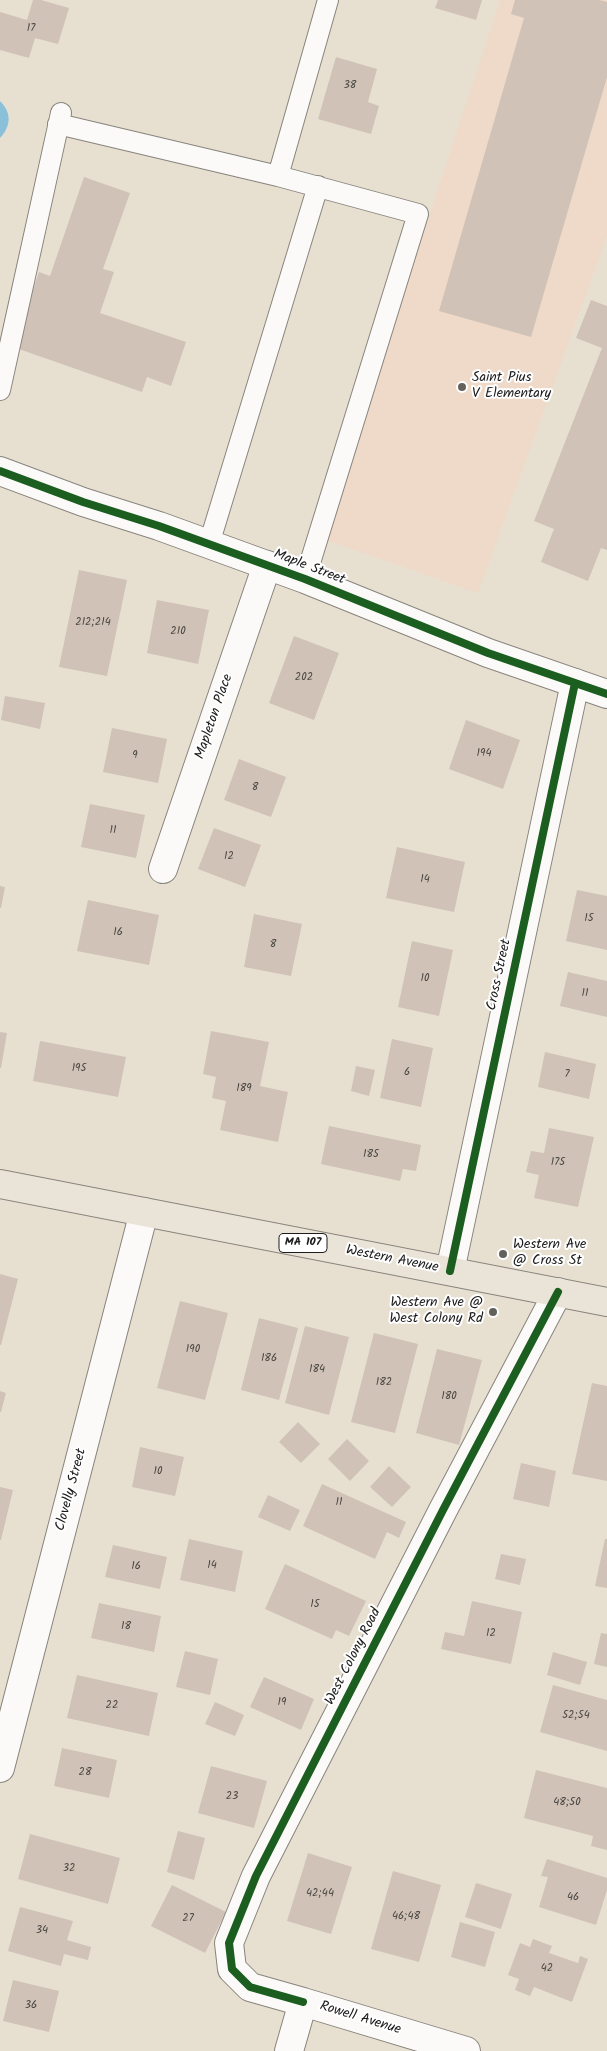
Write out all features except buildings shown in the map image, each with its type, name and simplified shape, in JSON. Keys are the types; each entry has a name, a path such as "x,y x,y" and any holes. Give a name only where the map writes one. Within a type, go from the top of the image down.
{"main road":[{"name":"Western Avenue","path":"0,1184 607,1302"}],"street":[{"name":"Maple Street","path":"0,471 83,502 267,565 488,653 607,694"},
{"name":"Mapleton Place","path":"163,869 267,565"},
{"name":"Cross Street","path":"450,1271 575,683"},
{"name":"Clovelly Street","path":"0,1768 144,1212"},
{"name":"West Colony Road","path":"303,2002 250,1987 232,1969 229,1943 261,1868 443,1510 558,1292"},
{"name":"Rowell Avenue","path":"289,2051 303,2002 466,2051"}],"lane":[{"path":"278,176 328,0"},
{"path":"0,390 60,118 418,214 305,579"},
{"path":"209,544 318,186"}],"shaded area":[{"name":"Saint Pius V Elementary","path":"500,0 607,0 607,236 478,593 323,539"}],"water":[{"path":"0,101 7,110 9,120 0,138"}],"cycle path":[{"path":"0,471 83,502 159,526 305,579 488,653 607,694"},
{"path":"450,1271 575,683"},
{"path":"303,2002 250,1987 232,1969 229,1943 256,1876 443,1510 558,1292"}],"place":[{"name":"Saint Pius V Elementary","path":"462,387"},
{"name":"Western Ave @ Cross St","path":"503,1254"},
{"name":"Western Ave @ West Colony Rd","path":"493,1312"}]}
